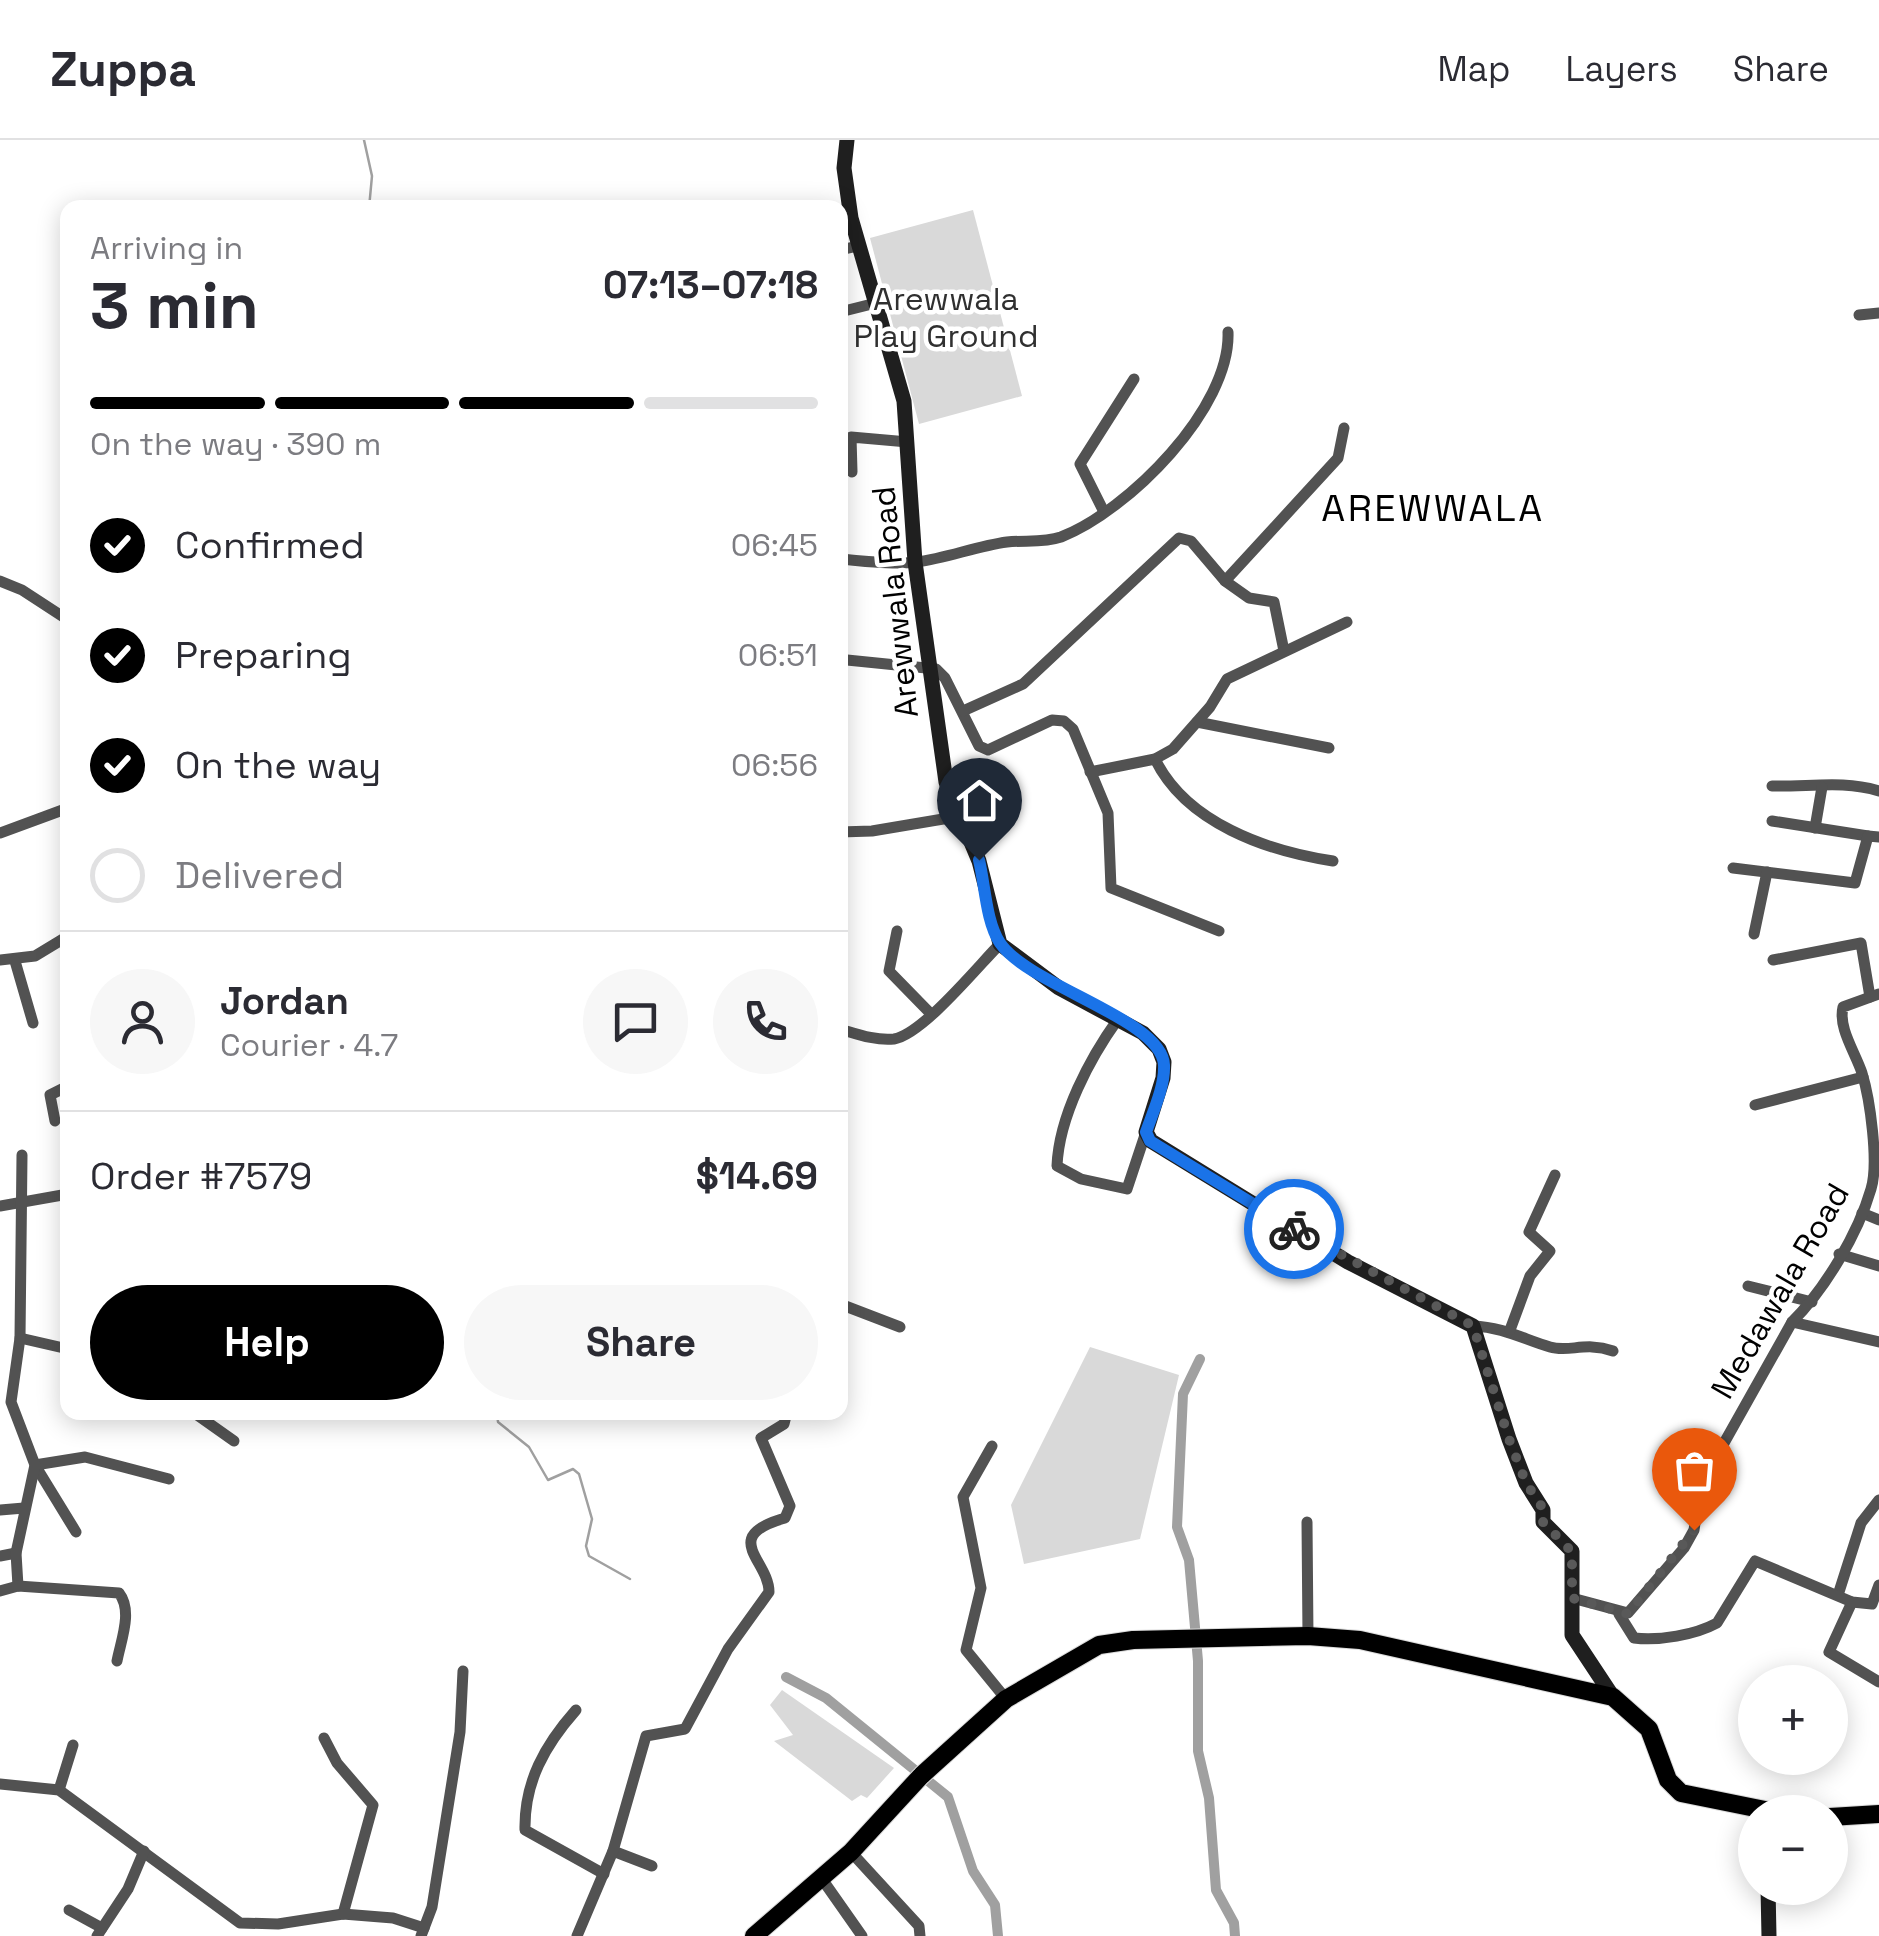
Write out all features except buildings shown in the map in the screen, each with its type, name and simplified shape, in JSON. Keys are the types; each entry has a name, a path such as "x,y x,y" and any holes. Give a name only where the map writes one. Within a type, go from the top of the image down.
{"main road":[{"path":"763,1933 851,1852 921,1776 1006,1699 1099,1645 1196,1638 1308,1636 1360,1640 1613,1698 1649,1729 1668,1780 1681,1793 1738,1805"},
{"path":"1848,1816 1879,1814"}],"street":[{"name":"Arewwala Road","path":"845,200 847,140"},
{"name":"Arewwala Road","path":"848,225 858,246 872,304 904,401 916,562 942,770 979,860 1000,944"},
{"path":"848,248 858,246"},
{"path":"848,310 872,304"},
{"path":"1859,315 1879,312"},
{"path":"848,559 916,562 1006,542 1051,540 1104,512 1146,477 1196,419 1227,367 1228,332"},
{"path":"1104,512 1080,464 1134,379"},
{"path":"1225,581 1338,458 1344,428"},
{"path":"852,472 851,437 908,442"},
{"path":"963,711 1023,684 1179,538 1191,541 1225,581 1248,598 1274,602 1284,651"},
{"path":"0,581 60,615"},
{"path":"1090,772 1155,759 1174,748 1227,680 1347,622"},
{"path":"848,660 928,666 946,678 979,746 988,750 1052,720 1064,721 1072,729 1108,813 1111,888 1219,931"},
{"path":"1196,722 1329,748"},
{"path":"1155,759 1165,779 1196,808 1259,844 1333,861"},
{"path":"1772,786 1822,788 1848,782 1879,791"},
{"path":"1815,828 1822,788"},
{"path":"0,833 60,811"},
{"path":"848,832 961,816"},
{"path":"1733,868 1855,882 1874,836 1772,821"},
{"path":"1754,934 1767,872"},
{"path":"897,931 889,970 931,1014"},
{"path":"0,960 35,956 60,941"},
{"path":"848,1030 877,1039 899,1038 931,1014 1000,944 1048,981 1118,1019 1148,1038 1164,1062 1127,1189 1081,1179 1056,1166 1074,1104 1100,1046 1118,1019"},
{"path":"1772,960 1861,944 1874,995"},
{"path":"15,961 32,1023"},
{"name":"Medawala Road","path":"1619,1614 1628,1614 1684,1548 1694,1530 1701,1484 1792,1322 1812,1302 1876,1185 1863,1076 1840,1018 1844,1007 1874,995"},
{"path":"1755,1105 1863,1076"},
{"path":"55,1121 50,1095 60,1090"},
{"path":"1146,1132 1150,1141 1348,1262 1473,1326 1510,1330 1554,1349 1591,1343 1613,1351"},
{"path":"22,1155 20,1338 12,1402 35,1465 76,1532"},
{"path":"1510,1330 1530,1276 1550,1252 1529,1232 1555,1175"},
{"path":"0,1206 60,1195"},
{"path":"1862,1212 1879,1220"},
{"path":"1839,1254 1879,1266"},
{"path":"1748,1286 1812,1302"},
{"path":"848,1307 900,1327"},
{"path":"1792,1322 1879,1342"},
{"path":"1473,1326 1509,1439 1526,1483 1544,1510 1543,1522 1572,1552 1572,1635 1613,1698"},
{"path":"20,1338 60,1347"},
{"path":"204,1420 234,1441"},
{"path":"578,1936 613,1851 646,1736 685,1729 728,1649 769,1592 770,1584 753,1560 752,1538 764,1524 784,1518 790,1506 761,1438 785,1420"},
{"path":"992,1446 964,1497 982,1588 966,1650 1006,1699"},
{"path":"35,1465 96,1458 169,1479"},
{"path":"18,1586 16,1553 35,1465"},
{"path":"1838,1595 1861,1523 1879,1500"},
{"path":"0,1510 24,1508"},
{"path":"1307,1522 1308,1636"},
{"path":"0,1556 16,1553"},
{"path":"1572,1598 1619,1614 1634,1638 1656,1641 1717,1623 1755,1561 1852,1602 1872,1604 1879,1586"},
{"path":"0,1591 18,1586 119,1593 126,1618 117,1661"},
{"path":"1852,1602 1829,1652 1879,1682"},
{"path":"0,1784 58,1790 240,1923 278,1924 343,1914 393,1918 423,1932 432,1907 460,1732 463,1671"},
{"path":"576,1710 532,1773 525,1830 604,1874"},
{"path":"324,1738 337,1763 373,1805 343,1914"},
{"path":"58,1790 73,1745"},
{"path":"69,1910 100,1932 128,1889 144,1851"},
{"path":"613,1851 652,1866"},
{"path":"851,1852 918,1926 920,1936"},
{"path":"822,1879 862,1936"},
{"path":"1768,1905 1768,1936"}],"green space":[{"name":"Arewwala Play Ground","path":"973,210 1022,396 919,424 870,238"},
{"path":"1090,1347 1179,1375 1140,1539 1024,1564 1011,1505"},
{"path":"782,1690 894,1768 867,1798 861,1795 852,1801 774,1741 793,1735 770,1705"}],"waterway":[{"path":"364,140 372,176 370,200"},
{"path":"1200,1359 1183,1394 1177,1527 1189,1560 1198,1661 1198,1751 1209,1798 1216,1890 1234,1923 1235,1936"},
{"path":"498,1420 529,1447 548,1480 573,1469 579,1474 592,1519 586,1546 589,1556 630,1579"},
{"path":"786,1677 826,1698 948,1797 973,1871 995,1905 998,1936"}],"way so far":[{"path":"1294,1229 1348,1262 1473,1326 1482,1364 1496,1387 1509,1439 1526,1483 1544,1510 1543,1522 1572,1552 1572,1598 1628,1614 1684,1548 1694,1530"}],"district":[{"name":"AREWWALA","path":"1433,508"}],"route":[{"path":"979,860 1000,944 1059,988 1143,1033 1159,1049 1164,1062 1163,1078 1146,1132 1150,1141 1294,1229"}]}
